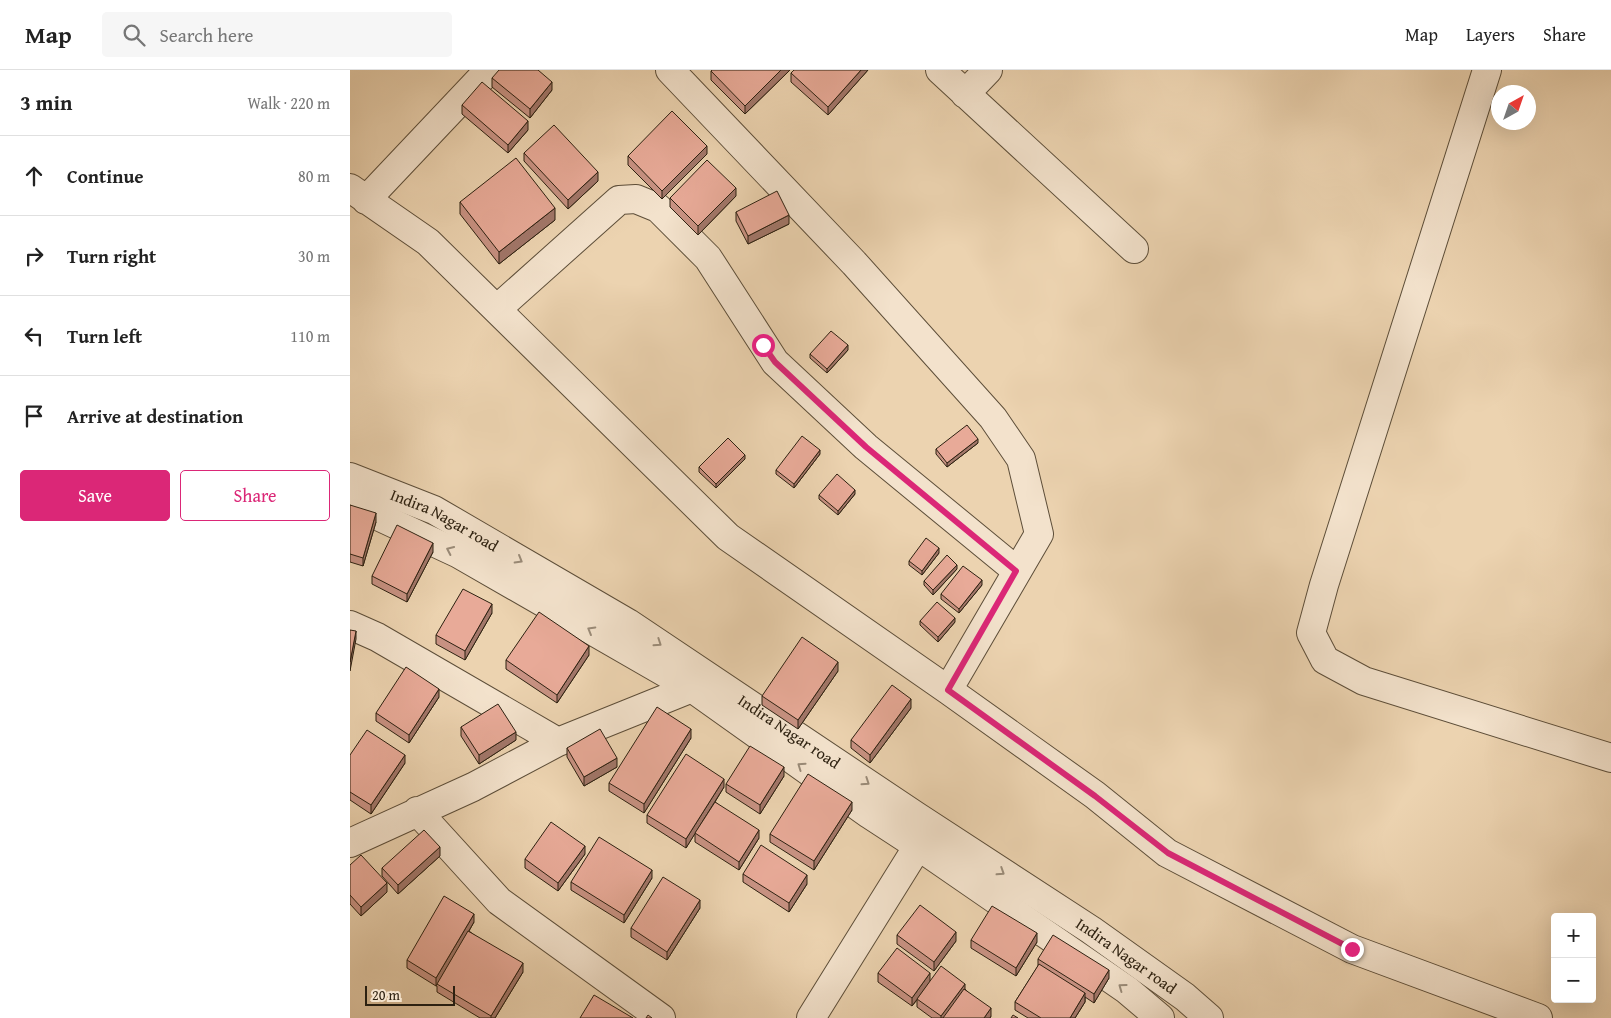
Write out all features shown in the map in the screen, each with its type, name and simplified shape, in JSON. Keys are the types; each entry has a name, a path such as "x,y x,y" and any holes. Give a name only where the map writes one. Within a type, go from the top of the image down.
{"street":[{"path":"489,70 358,194 428,242 728,537 948,690 1095,796 1168,853 1352,949 1538,1018"},
{"path":"670,70 854,263 992,418 1021,459 1038,534 948,690"},
{"path":"940,70 1134,249"},
{"path":"965,94 988,70"},
{"path":"1487,70 1324,585 1311,633 1325,660 1364,681 1611,758"},
{"path":"497,309 619,200 636,199 658,208 708,258 775,362 866,447 1016,571"},
{"name":"Indira Nagar road","path":"350,477 434,510 628,622 916,816 1091,930 1186,997 1209,1018"},
{"name":"Indira Nagar road","path":"350,503 459,554 692,688 869,814 1127,990 1160,1018"},
{"path":"350,625 377,637 558,742"},
{"path":"353,838 473,787 558,742 692,688"},
{"path":"417,811 499,901 661,1018"},
{"path":"811,1018 918,846"}],"building":[{"path":"499,70 538,70 552,82 530,109 492,78"},
{"path":"712,70 781,70 745,106"},
{"path":"794,70 861,70 828,107 791,73"},
{"path":"482,82 528,121 508,145 462,105"},
{"path":"672,111 707,146 662,191 628,156"},
{"path":"554,125 598,172 568,200 524,153"},
{"path":"516,158 555,208 499,252 460,202"},
{"path":"707,160 736,188 698,226 670,198"},
{"path":"777,191 789,215 748,236 736,212"},
{"path":"831,331 848,345 827,369 810,354"},
{"path":"967,425 978,439 947,463 936,449"},
{"path":"802,436 820,450 794,484 776,470"},
{"path":"728,438 745,455 716,484 699,467"},
{"path":"837,474 855,490 838,511 819,495"},
{"path":"350,505 376,513 363,558 350,554"},
{"path":"397,525 433,543 407,594 372,576"},
{"path":"926,538 939,548 922,571 909,561"},
{"path":"947,555 957,565 933,590 924,581"},
{"path":"963,566 982,580 959,609 941,594"},
{"path":"463,589 492,604 465,651 436,635"},
{"path":"937,602 955,618 938,637 920,621"},
{"path":"539,612 589,646 557,695 506,660"},
{"path":"350,630 356,631 350,662"},
{"path":"802,637 838,662 798,720 762,696"},
{"path":"406,667 439,689 409,735 376,713"},
{"path":"892,685 911,699 870,755 851,740"},
{"path":"498,704 516,732 479,755 461,727"},
{"path":"657,707 691,729 644,804 609,783"},
{"path":"600,729 617,758 584,777 567,748"},
{"path":"367,730 405,755 371,805 350,792 350,755"},
{"path":"750,746 784,767 760,805 726,784"},
{"path":"686,754 724,779 686,839 647,815"},
{"path":"808,774 852,802 814,861 770,834"},
{"path":"715,802 759,830 739,862 695,833"},
{"path":"551,822 585,846 558,883 525,859"},
{"path":"424,830 440,847 398,885 382,868"},
{"path":"599,837 652,870 624,915 571,882"},
{"path":"761,845 807,875 789,903 743,874"},
{"path":"361,855 387,883 361,907 350,895 350,865"},
{"path":"663,877 700,900 667,952 631,928"},
{"path":"444,896 474,914 436,978 407,960"},
{"path":"920,905 956,932 934,962 897,935"},
{"path":"992,906 1037,933 1016,968 971,940"},
{"path":"468,931 523,963 491,1016 437,984"},
{"path":"1053,935 1109,970 1094,994 1038,959"},
{"path":"897,948 930,973 912,998 878,973"},
{"path":"1039,964 1085,993 1070,1018 1041,1018 1015,1002"},
{"path":"941,966 965,984 941,1016 917,999"},
{"path":"964,989 991,1008 984,1018 943,1018"},
{"path":"594,995 633,1018 580,1018"}],"route":[{"path":"763,345 775,362 866,447 1016,571 948,690 1095,796 1168,853 1352,949"}]}
